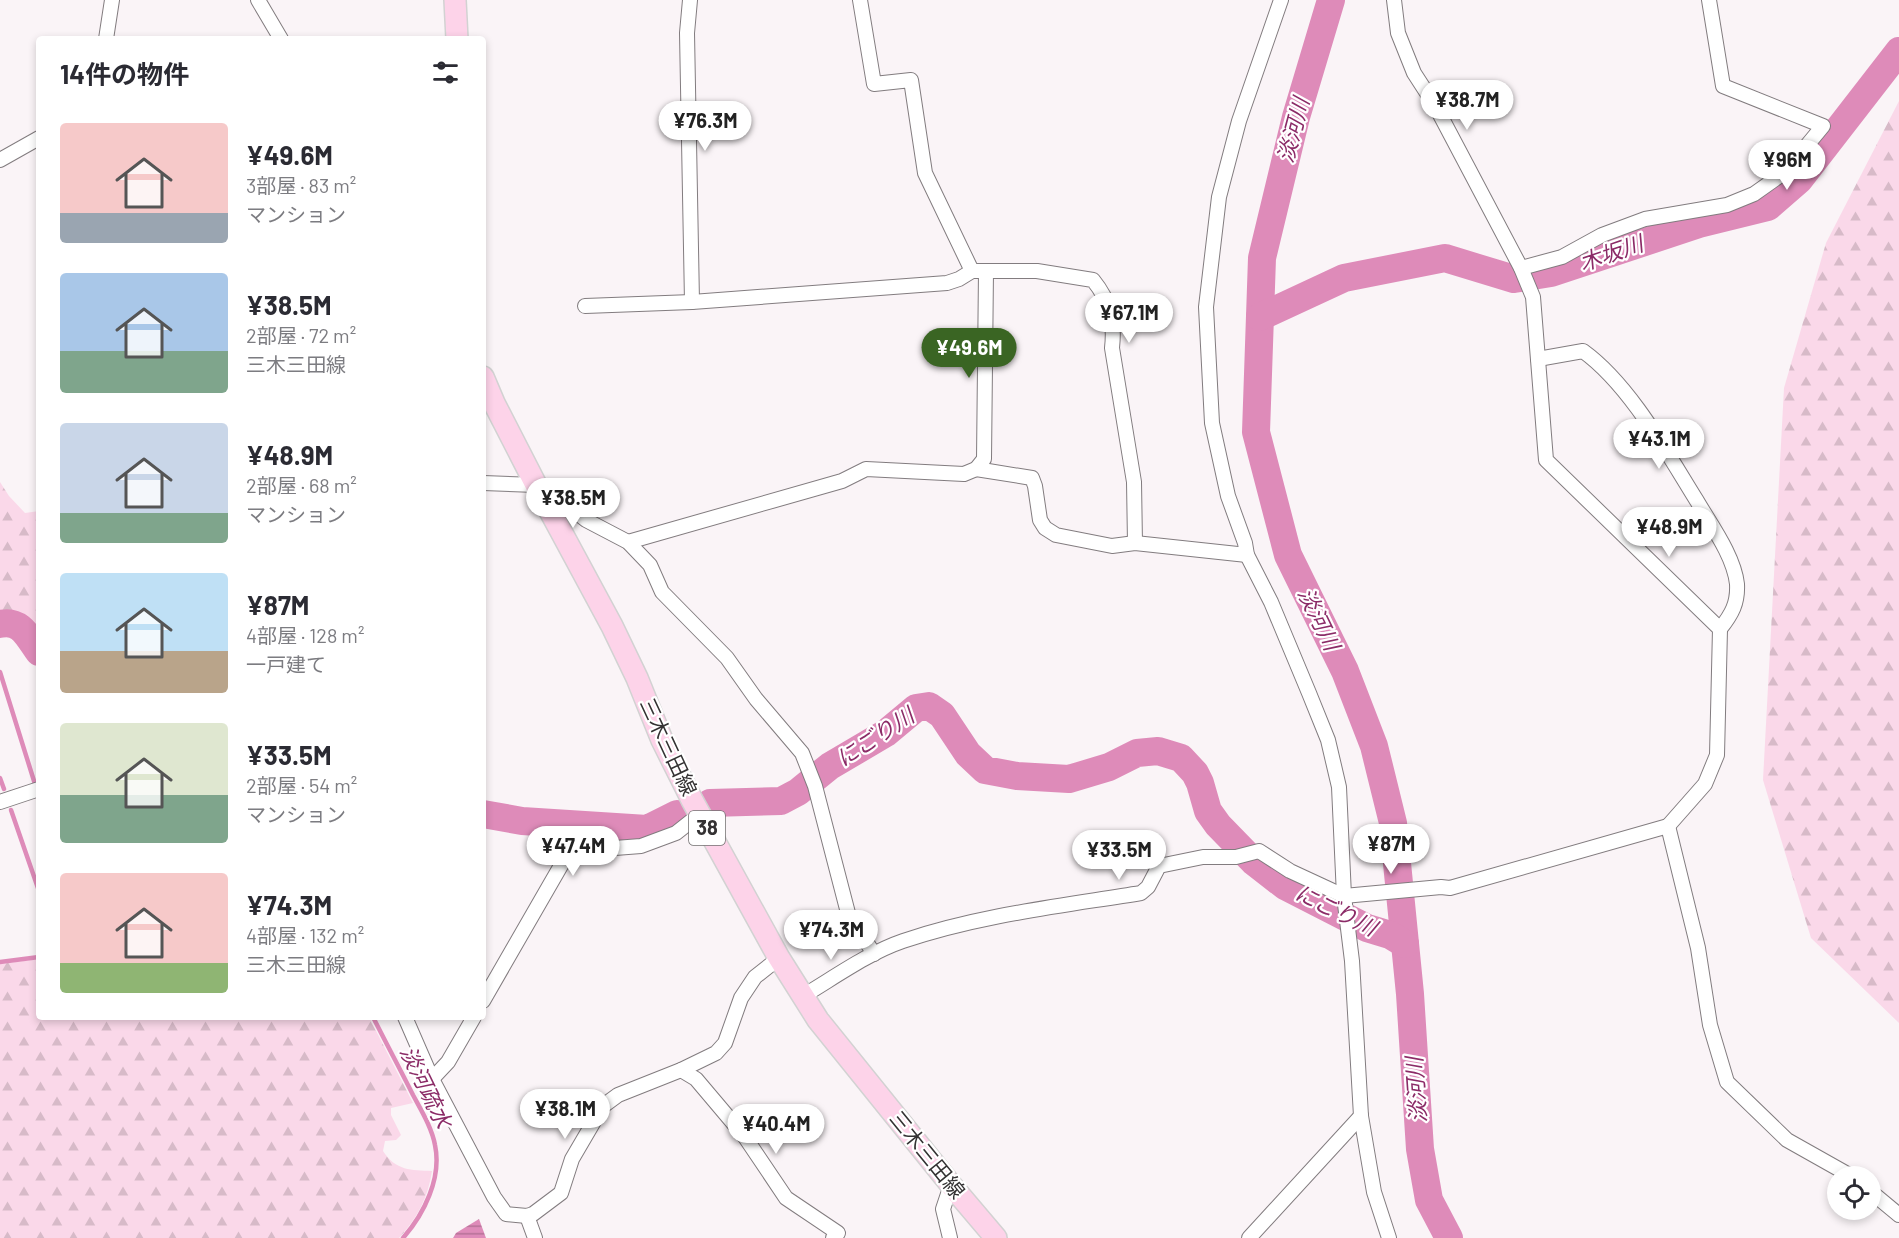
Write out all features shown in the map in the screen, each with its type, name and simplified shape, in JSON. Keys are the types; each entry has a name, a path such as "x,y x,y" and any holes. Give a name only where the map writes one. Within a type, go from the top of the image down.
{"main road":[{"path":"455,0 457,36"},
{"name":"三木三田線","path":"486,384 536,485 612,626 637,678 662,740 779,958 818,1020 996,1238"}],"street":[{"path":"106,36 112,0"},
{"path":"258,0 279,36"},
{"path":"690,0 687,33 692,302"},
{"path":"860,0 874,84 911,80 925,173 972,271"},
{"path":"1281,0 1239,121 1219,197 1206,307 1212,423 1228,496 1247,555 1271,602 1328,740 1339,787 1344,896 1352,961 1361,1116 1374,1192 1389,1238"},
{"path":"1394,0 1398,33 1414,73 1436,107 1521,268 1533,297 1546,460 1720,629"},
{"path":"1521,268 1562,257 1602,235 1645,219 1727,205 1754,194 1785,172 1823,126 1723,86 1709,0"},
{"path":"0,160 36,140"},
{"path":"585,306 692,302 947,283 960,279 972,271 1037,271 1093,280 1105,294 1114,327 1112,348 1134,482 1135,543"},
{"path":"976,470 984,459 986,271"},
{"path":"803,996 874,954 903,941 997,915 1141,893 1148,887 1158,866 1203,858 1236,857 1259,851 1290,871 1344,896 1450,888 1668,826 1705,784 1717,755 1720,629 1737,603 1737,583 1734,572 1722,543 1641,413 1597,361 1583,351 1538,359"},
{"path":"628,542 842,481 866,469 964,474 976,470 1032,478 1040,520 1045,528 1056,535 1112,546 1135,543 1247,555"},
{"path":"486,483 536,485 559,498 586,519 628,542 650,566 662,592 727,657 756,699 802,753 815,786 848,913 874,954"},
{"path":"0,802 36,790"},
{"path":"486,996 563,862 576,851 641,846 676,833 700,814"},
{"path":"1668,826 1698,948 1710,1025 1727,1082 1787,1140 1833,1166"},
{"path":"406,1020 432,1079 494,1197 506,1214 527,1216 544,1207 561,1193 572,1159 603,1106 618,1095 681,1071 716,1053 725,1043 741,998 754,976 779,958"},
{"path":"432,1079 448,1062 472,1020"},
{"path":"681,1071 696,1078 745,1137 786,1198 838,1233 833,1238"},
{"path":"1249,1238 1361,1116"},
{"path":"950,1238 943,1209 951,1185"},
{"path":"1881,1200 1899,1215"},
{"path":"527,1216 535,1238"}],"green space":[{"path":"1899,101 1899,1023 1811,938 1763,780 1784,388 1826,243"},
{"path":"0,482 25,513 36,511 36,638 0,635"},
{"path":"36,959 36,1020 371,1020 413,1103 391,1108 391,1115 401,1135 396,1140 385,1141 383,1151 399,1166 411,1170 432,1171 421,1207 399,1238 0,1238 0,964"}],"shaded area":[{"path":"479,1219 486,1238 453,1238 456,1233"}],"waterway":[{"name":"淡河川","path":"1331,0 1296,117 1262,258 1256,432 1288,555 1345,671 1374,746 1393,823 1410,994 1420,1149 1429,1200 1449,1238"},
{"name":"木坂川","path":"1260,317 1344,278 1445,258 1514,279 1551,273 1699,224 1768,207 1799,180 1899,51"},
{"name":"にごり川","path":"0,624 7,623 19,627 36,648"},
{"name":"淡河疏水","path":"0,672 36,787"},
{"name":"にごり川","path":"710,803 781,801 798,792 830,766 886,733 916,708 929,706 942,715 968,754 985,770 1017,776 1069,779 1109,767 1137,753 1158,751 1181,758 1195,773 1208,811 1218,825 1254,862 1285,886 1367,928 1390,935 1405,944"},
{"path":"0,778 4,789"},
{"path":"11,810 36,882"},
{"name":"にごり川","path":"486,815 522,821 647,829 677,814"},
{"path":"0,962 36,957"},
{"name":"淡河疏水","path":"375,1020 426,1119 435,1145 436,1170 430,1195 418,1218 403,1238"}]}
